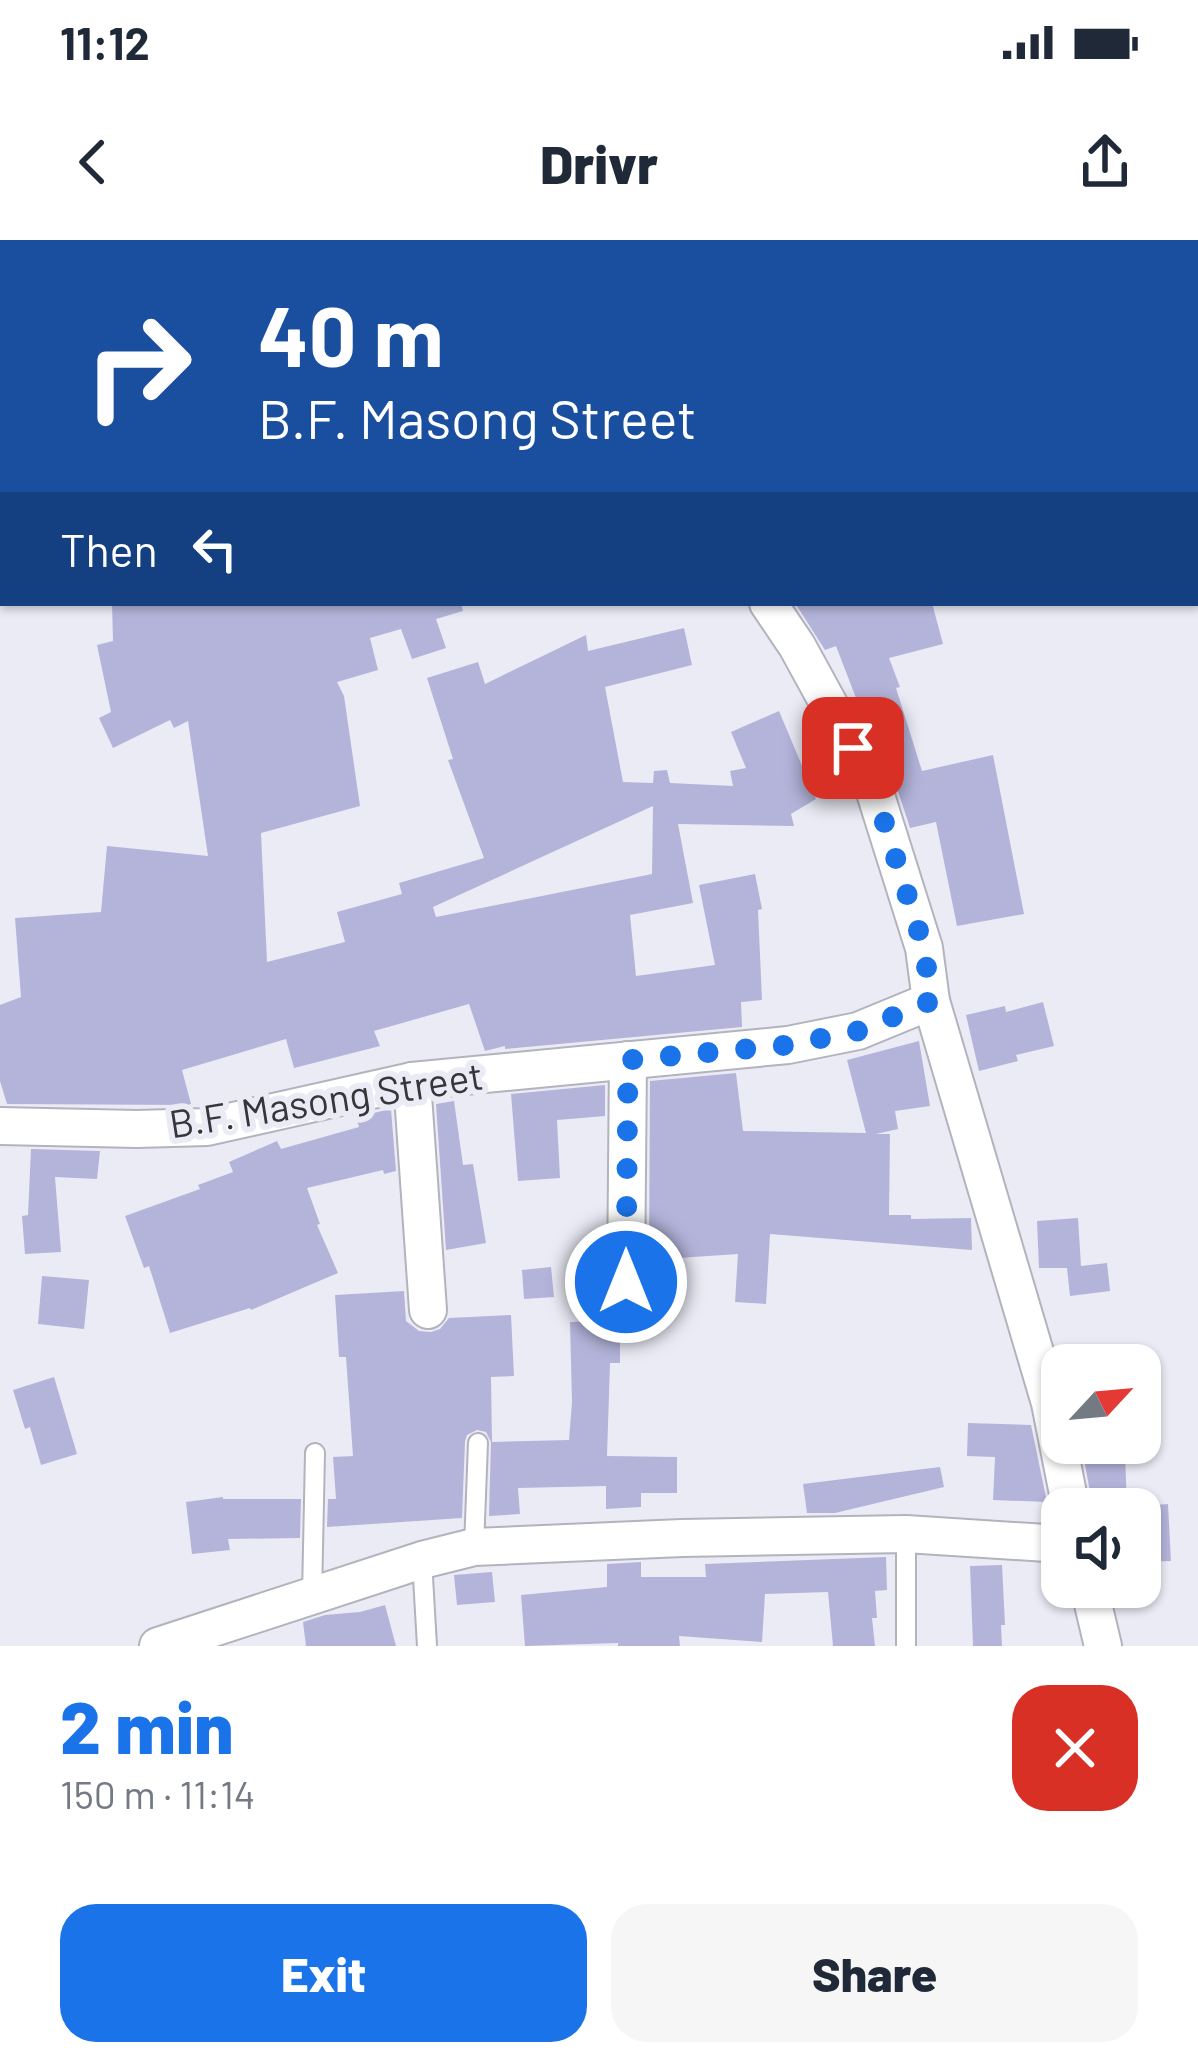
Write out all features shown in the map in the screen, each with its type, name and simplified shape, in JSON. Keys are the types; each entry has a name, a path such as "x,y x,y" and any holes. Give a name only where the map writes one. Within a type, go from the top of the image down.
{"street":[{"path":"770,606 872,783 924,948 931,1001 1050,1403 1067,1488"},
{"name":"B.F. Masong Street","path":"0,1126 207,1127 412,1081 788,1045 858,1031 931,1001"},
{"path":"626,1282 628,1060"},
{"path":"412,1081 428,1310"},
{"path":"158,1646 474,1547 906,1534 1041,1543"},
{"path":"1094,1608 1103,1646"}],"lane":[{"path":"474,1547 478,1443"},
{"path":"312,1596 315,1453"},
{"path":"906,1534 906,1646"},
{"path":"422,1560 427,1646"}],"building":[{"path":"112,606 462,606 463,611 436,619 446,648 412,659 401,629 370,638 378,670 337,682 344,696 360,806 261,833 267,962 345,942 337,912 402,894 399,883 484,858 448,760 453,759 427,678 478,662 485,684 586,635 588,651 684,628 692,665 605,687 623,782 653,783 654,771 667,770 670,783 733,786 730,771 746,768 731,732 779,711 816,799 791,814 794,826 678,824 693,903 630,915 636,976 715,965 699,885 755,874 762,909 758,910 762,1000 741,1002 742,1027 485,1051 469,1004 374,1031 380,1046 294,1068 286,1039 182,1070 188,1105 7,1104 0,1081 0,1005 21,997 15,918 101,912 107,846 208,856 188,721 174,728 170,720 113,748 99,718 111,712 97,645 113,641","holes":["653,806 652,874 436,917 433,907"]},
{"path":"797,606 933,606 943,644 889,658 900,687 896,688 922,771 993,755 1024,914 957,926 936,822 910,828 893,776 866,724 836,646 825,650"},
{"path":"1043,1002 1054,1046 979,1071 966,1015 1005,1006 1006,1012"},
{"path":"919,1041 930,1106 895,1111 898,1129 876,1134 890,1134 889,1215 971,1218 972,1250 770,1234 766,1304 735,1302 738,1254 649,1260 650,1081 736,1073 743,1131 866,1133 847,1060"},
{"path":"605,1085 605,1116 557,1120 560,1178 518,1181 511,1094"},
{"path":"454,1101 463,1165 473,1164 486,1243 446,1250 436,1104"},
{"path":"391,1109 396,1171 307,1188 338,1273 251,1310 170,1333 149,1266 144,1268 125,1216 200,1189 198,1185 233,1172 229,1162 277,1141 281,1149 359,1127 356,1117"},
{"path":"31,1149 100,1151 97,1179 55,1177 61,1252 25,1254 22,1216 28,1215"},
{"path":"1078,1218 1081,1266 1107,1263 1110,1291 1070,1296 1067,1268 1039,1268 1037,1221"},
{"path":"551,1267 554,1297 524,1299 522,1270"},
{"path":"42,1276 89,1280 84,1329 38,1324"},
{"path":"404,1291 406,1321 419,1331 440,1329 449,1318 511,1315 514,1376 491,1377 492,1442 569,1440 570,1322 620,1321 620,1363 610,1363 607,1456 677,1457 677,1493 641,1493 641,1507 606,1509 606,1486 518,1488 520,1514 489,1516 491,1442 486,1432 477,1430 465,1441 462,1518 327,1527 328,1499 336,1499 333,1457 353,1456 346,1357 339,1357 335,1295"},
{"path":"54,1377 77,1454 41,1465 13,1390"},
{"path":"968,1423 1031,1425 1044,1488 1041,1502 993,1500 995,1457 967,1456"},
{"path":"1085,1464 1125,1464 1126,1488 1089,1488"},
{"path":"940,1467 944,1487 835,1513 807,1513 803,1484"},
{"path":"223,1497 301,1499 300,1538 228,1539 230,1550 192,1554 186,1502"},
{"path":"1161,1504 1168,1504 1171,1561 1161,1561"},
{"path":"886,1557 887,1590 875,1591 875,1646 833,1646 828,1592 765,1594 762,1642 679,1636 680,1646 525,1646 521,1595 607,1587 607,1564 641,1562 641,1577 706,1577 705,1564"},
{"path":"1002,1565 1002,1646 973,1646 970,1566"},
{"path":"492,1572 495,1602 457,1605 454,1575"},
{"path":"385,1605 396,1646 306,1646 303,1622"}],"route":[{"path":"626,1282 628,1060 788,1045 858,1031 931,1001 924,948 872,783 853,748"}]}
